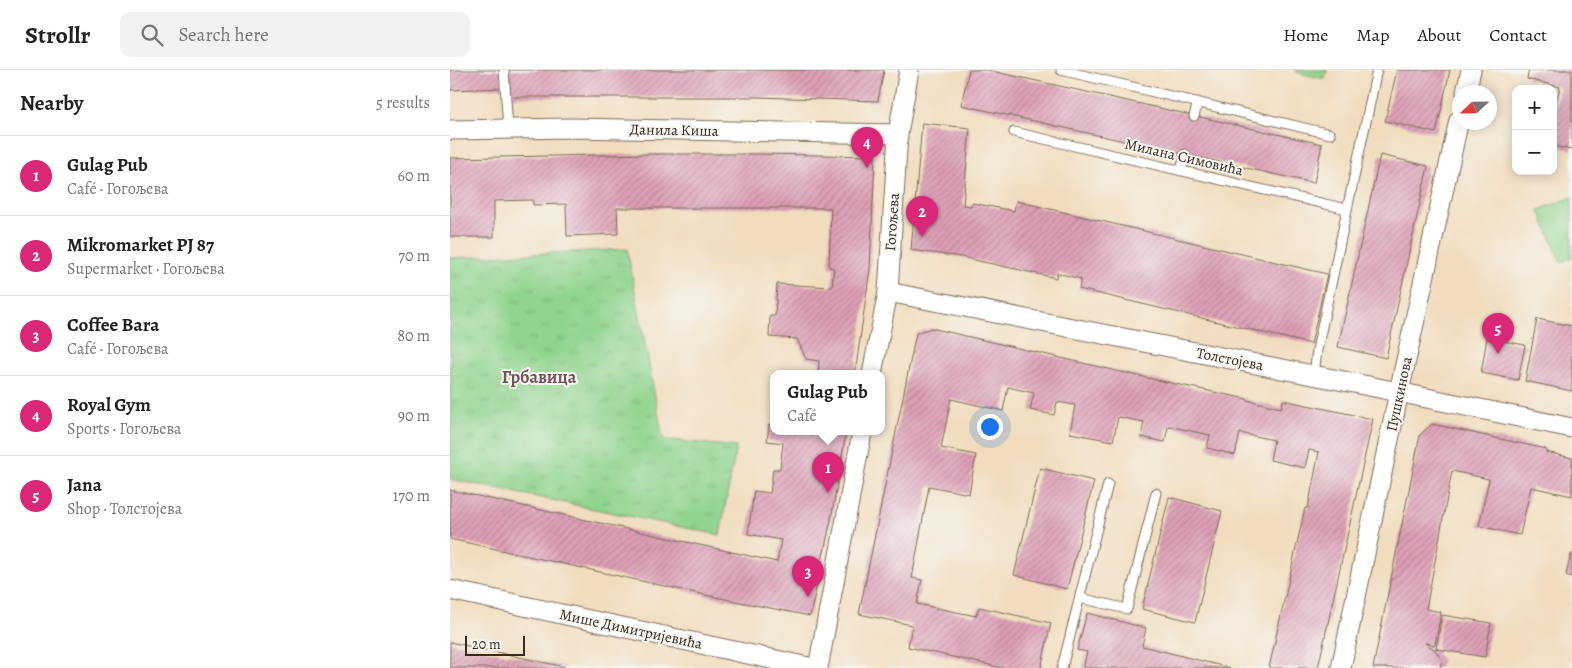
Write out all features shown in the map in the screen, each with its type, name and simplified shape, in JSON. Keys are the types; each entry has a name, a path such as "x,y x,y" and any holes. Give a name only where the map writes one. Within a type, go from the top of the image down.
{"street":[{"name":"Гогољева","path":"873,370 888,292 898,134 909,70"},
{"path":"1468,85 1471,70"},
{"name":"Данила Киша","path":"450,130 571,128 898,134"},
{"name":"Пушкинова","path":"1341,668 1399,392 1458,130"},
{"name":"Толстојева","path":"888,292 1314,375 1572,428"},
{"path":"818,668 861,435"},
{"name":"Мише Димитријевића","path":"450,590 813,668"}],"lane":[{"path":"504,70 508,129"},
{"path":"1060,70 1330,134"},
{"path":"1314,375 1317,350 1377,70"},
{"path":"1194,116 1198,102"},
{"name":"Милана Симовића","path":"1014,132 1347,209"},
{"path":"1181,171 1185,154"},
{"path":"1062,668 1108,484"},
{"path":"1080,598 1127,609 1156,493"}],"green space":[{"path":"1297,70 1327,70 1325,79 1296,72"},
{"path":"1572,197 1572,257 1561,262 1539,210"},
{"path":"627,249 663,439 736,447 720,535 450,479 450,258"}],"building":[{"path":"450,70 501,70 502,88 450,90"},
{"path":"508,70 884,70 878,101 758,97 509,97"},
{"path":"969,70 987,70 1322,144 1314,183 961,105"},
{"path":"1397,70 1450,70 1436,133 1385,121"},
{"path":"1529,70 1572,70 1572,150 1557,147 1557,99 1560,87 1527,79"},
{"path":"922,123 970,128 963,205 971,206 972,203 1014,211 1016,201 1327,274 1311,344 1079,289 1081,279 1057,273 1056,278 961,257 911,250"},
{"path":"648,154 875,156 870,269 856,370 818,370 819,361 806,359 797,339 769,337 770,316 775,316 777,284 832,287 834,268 829,267 831,208 617,208 618,234 567,236 566,204 533,205 533,200 494,201 494,237 450,237 450,158"},
{"path":"1380,155 1428,166 1386,358 1338,347"},
{"path":"1537,319 1572,326 1572,391 1525,381"},
{"path":"931,328 1281,408 1283,400 1373,419 1318,668 1269,668 1305,508 1308,508 1319,452 1309,450 1305,468 1270,460 1274,440 1240,433 1235,455 1207,448 1210,435 1168,426 1165,442 1141,437 1144,422 1118,417 1113,441 1070,433 1075,405 1057,402 1054,415 1030,410 1034,393 1008,387 1003,411 951,399 941,448 976,455 969,494 929,486 912,578 922,580 917,604 976,616 979,607 1051,623 1041,668 1003,668 908,647 912,625 859,614 916,333"},
{"path":"1487,338 1525,345 1518,380 1481,373"},
{"path":"1432,424 1546,449 1546,452 1572,458 1572,496 1531,487 1520,535 1479,526 1489,479 1452,471 1426,609 1441,612 1435,645 1425,643 1435,650 1442,660 1440,668 1373,668 1420,435"},
{"path":"769,425 770,435 845,435 831,520 810,616 450,539 450,490 777,562 781,540 748,534 754,491 770,493 773,469 780,469 783,443 767,441"},
{"path":"1040,468 1094,481 1067,589 1014,575"},
{"path":"1169,497 1222,511 1195,622 1142,609"},
{"path":"1572,554 1572,577 1566,575"},
{"path":"1087,613 1146,628 1142,646 1230,668 1083,668 1087,652 1077,650"},
{"path":"1442,615 1491,623 1485,657 1436,649"},
{"path":"450,642 565,667 565,668 450,668"}],"place":[{"name":"Royal Gym","path":"867,168"},
{"name":"Mikromarket PJ 87","path":"922,237"},
{"name":"Jana","path":"1498,354"},
{"name":"Gulag Pub","path":"828,493"},
{"name":"Coffee Bara","path":"808,597"}],"district":[{"name":"Грбавица","path":"539,377"}]}
